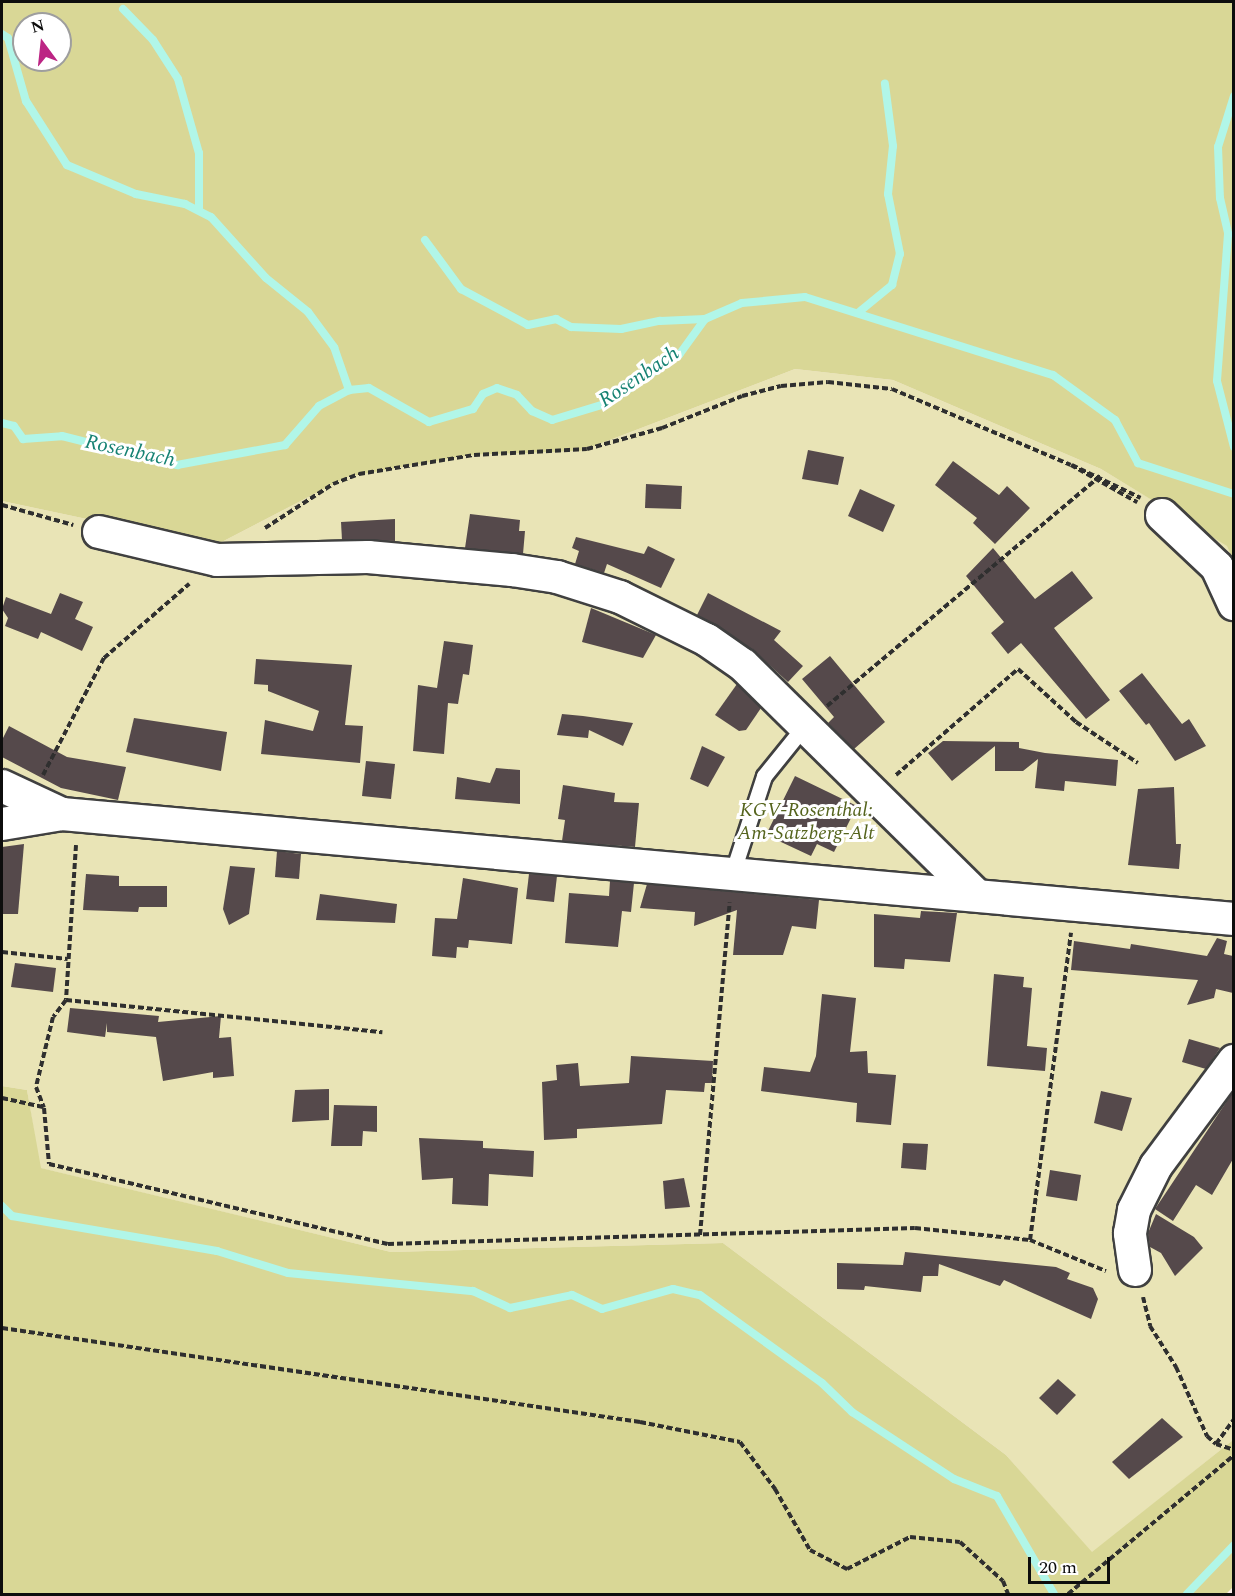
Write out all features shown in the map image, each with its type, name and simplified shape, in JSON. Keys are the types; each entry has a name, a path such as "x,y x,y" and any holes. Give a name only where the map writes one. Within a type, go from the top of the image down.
{"street":[{"path":"1154,508 1225,562 1233,604"},
{"path":"99,532 217,560 444,561 592,587 707,640 744,665 975,894"},
{"path":"2,786 30,800 70,815"},
{"path":"2,824 70,815 733,871 975,894 1074,906 1233,919"},
{"path":"1135,1270 1130,1233 1134,1210 1155,1167 1233,1061"}],"lane":[{"path":"733,871 765,776 806,724"}],"path":[{"path":"255,534 333,484 359,474 474,455 587,448 662,428 781,386 828,382 892,389 1071,465 1101,475 1154,508"},
{"path":"1071,465 1096,480 1154,508"},
{"path":"806,724 1101,475"},
{"path":"2,505 99,532"},
{"path":"30,800 105,658 194,580"},
{"path":"875,793 1018,669 1076,722 1137,763"},
{"path":"70,815 66,1000 52,1017 36,1087 44,1108 49,1164 388,1244 915,1228 1030,1240 1111,1273 1135,1270 1150,1326 1216,1444 1233,1450"},
{"path":"700,1235 733,871"},
{"path":"1030,1240 1074,906"},
{"path":"2,951 68,959"},
{"path":"66,1000 382,1032"},
{"path":"2,1098 44,1108"},
{"path":"2,1328 640,1422 740,1442 775,1489 810,1550 847,1569 910,1538 960,1542 1003,1581 1008,1594"},
{"path":"1216,1444 1233,1419"},
{"path":"1069,1593 1233,1455"}],"green space":[{"name":"KGV-Rosenthal: Am-Satzberg-Alt","path":"795,369 893,380 1101,469 1228,546 1234,559 1233,1440 1092,1553 1006,1455 723,1243 391,1252 40,1168 27,1090 2,1086 2,501 214,546 347,477 471,455 581,451"}],"shaded area":[{"path":"2,2 1233,2 1233,559 1227,546 1101,469 893,380 795,369 581,451 471,455 347,477 214,546 2,501"},
{"path":"2,1086 27,1090 41,1168 391,1252 723,1243 1006,1455 1092,1552 1233,1440 1233,1587 1226,1594 2,1594"}],"building":[{"path":"808,450 844,457 838,485 802,479"},
{"path":"953,461 999,495 1007,486 1030,508 995,544 973,523 977,518 935,485"},
{"path":"646,484 682,486 681,509 645,508"},
{"path":"860,489 895,505 883,532 848,516"},
{"path":"470,514 520,520 519,531 525,531 523,554 465,548"},
{"path":"395,519 395,541 342,540 341,522"},
{"path":"576,537 644,554 648,546 675,559 661,588 607,564 604,573 575,564 579,551 572,548"},
{"path":"993,548 1035,599 1072,571 1093,598 1054,628 1110,700 1086,719 1021,643 1008,654 991,633 1004,622 966,576"},
{"path":"60,593 83,602 75,619 93,627 82,651 41,632 38,639 5,626 8,618 2,609 6,597 51,614"},
{"path":"708,593 781,631 774,640 803,666 788,682 753,650 697,615"},
{"path":"591,608 656,635 643,658 582,642"},
{"path":"444,641 473,645 469,675 463,674 458,704 448,703 444,754 413,751 418,685 437,688"},
{"path":"830,656 885,722 854,749 828,723 834,717 802,679"},
{"path":"256,659 352,665 345,725 363,726 360,763 261,754 265,720 313,731 319,711 268,691 268,685 254,684"},
{"path":"1142,673 1182,724 1189,719 1206,746 1175,761 1149,723 1146,725 1119,691"},
{"path":"737,684 761,708 746,730 739,731 715,715"},
{"path":"562,714 633,723 623,746 589,730 588,738 557,735"},
{"path":"134,718 227,732 221,771 126,752"},
{"path":"9,726 67,757 126,767 118,800 61,788 2,757 2,740"},
{"path":"943,741 1019,742 1019,748 1045,753 1118,760 1116,786 1065,781 1064,791 1035,788 1038,759 1023,771 995,771 995,746 952,781 928,753"},
{"path":"702,746 725,757 708,787 690,779"},
{"path":"366,761 395,764 391,799 362,796"},
{"path":"496,768 520,770 520,804 455,799 457,777 490,783"},
{"path":"795,776 857,806 834,852 817,844 811,856 766,835"},
{"path":"563,785 615,793 614,802 639,803 635,847 562,841 565,820 558,819"},
{"path":"1174,787 1176,844 1181,844 1179,869 1128,865 1138,789"},
{"path":"24,844 18,914 2,914 2,847"},
{"path":"277,851 301,854 299,879 275,877"},
{"path":"230,866 255,868 249,914 229,925 223,909"},
{"path":"86,874 119,876 119,886 167,886 167,907 139,907 138,912 83,910"},
{"path":"529,874 557,876 554,902 526,899"},
{"path":"463,878 518,888 512,944 469,940 468,948 457,947 456,958 432,956 435,918 457,919"},
{"path":"610,881 634,883 631,912 622,911 618,947 565,943 569,893 609,896"},
{"path":"647,884 819,900 816,929 792,926 783,955 733,955 737,910 694,926 695,912 640,908"},
{"path":"320,894 397,904 395,923 316,920"},
{"path":"921,911 957,913 950,962 905,959 904,969 874,967 874,914 920,918"},
{"path":"1217,938 1227,941 1224,954 1233,956 1233,993 1216,989 1214,998 1187,1005 1198,980 1071,970 1074,941 1130,949 1131,944 1207,956"},
{"path":"15,963 56,968 53,992 11,987"},
{"path":"994,974 1024,977 1023,987 1032,988 1027,1046 1047,1048 1045,1071 987,1066"},
{"path":"822,994 856,998 850,1052 867,1051 868,1073 896,1075 891,1125 856,1122 857,1103 761,1091 764,1067 810,1072 816,1056"},
{"path":"70,1008 159,1016 158,1022 221,1016 219,1038 231,1037 234,1076 213,1078 213,1072 163,1081 156,1037 107,1032 107,1023 105,1037 67,1032"},
{"path":"1189,1039 1220,1048 1206,1069 1182,1062"},
{"path":"631,1056 713,1061 712,1083 705,1083 704,1092 666,1090 662,1124 577,1129 577,1138 544,1140 542,1082 557,1080 556,1065 578,1063 580,1086 629,1083"},
{"path":"329,1089 329,1120 292,1122 295,1090"},
{"path":"1101,1091 1132,1098 1122,1131 1094,1123"},
{"path":"1233,1092 1233,1159 1212,1195 1196,1185 1173,1221 1155,1209"},
{"path":"334,1105 377,1106 377,1132 363,1131 362,1146 331,1146"},
{"path":"419,1138 483,1141 483,1148 534,1151 533,1177 489,1174 488,1206 452,1204 453,1178 422,1180"},
{"path":"903,1143 928,1144 926,1170 901,1168"},
{"path":"1050,1170 1081,1175 1077,1201 1046,1196"},
{"path":"684,1178 690,1207 665,1209 663,1181"},
{"path":"1156,1214 1194,1237 1203,1248 1175,1276 1161,1253 1150,1247 1148,1233"},
{"path":"905,1252 1056,1267 1070,1273 1067,1279 1093,1288 1098,1299 1091,1319 1004,1280 1000,1286 939,1264 938,1276 923,1276 921,1292 865,1286 864,1290 837,1289 837,1263 903,1265"},
{"path":"1058,1379 1076,1395 1057,1415 1039,1398"},
{"path":"1162,1418 1183,1437 1129,1479 1112,1462"}],"waterway":[{"path":"123,9 153,40 178,79 199,153 199,210"},
{"path":"2,34 8,38 26,101 67,165 136,194 185,204 211,217 266,278 308,312 334,347 349,390"},
{"path":"859,312 892,285 900,254 888,194 893,146 885,84"},
{"path":"1234,96 1218,147 1220,198 1228,234 1217,381 1234,447"},
{"path":"425,240 461,289 528,325 556,319 571,327 621,329 660,321 705,319"},
{"name":"Rosenbach","path":"2,423 14,426 23,439 62,436 177,465 285,445 319,406 349,390 369,388 429,422 473,409 483,394 497,388 517,395 532,411 552,420 608,403 679,355 705,319 742,303 805,297 1053,375 1115,420 1138,463 1234,494"},
{"path":"2,1206 12,1216 217,1251 288,1273 473,1291 510,1308 572,1295 602,1309 673,1289 700,1295 822,1383 852,1412 954,1479 997,1496 1054,1594"},
{"name":"Rosenbach","path":"1187,1594 1234,1545"}]}
